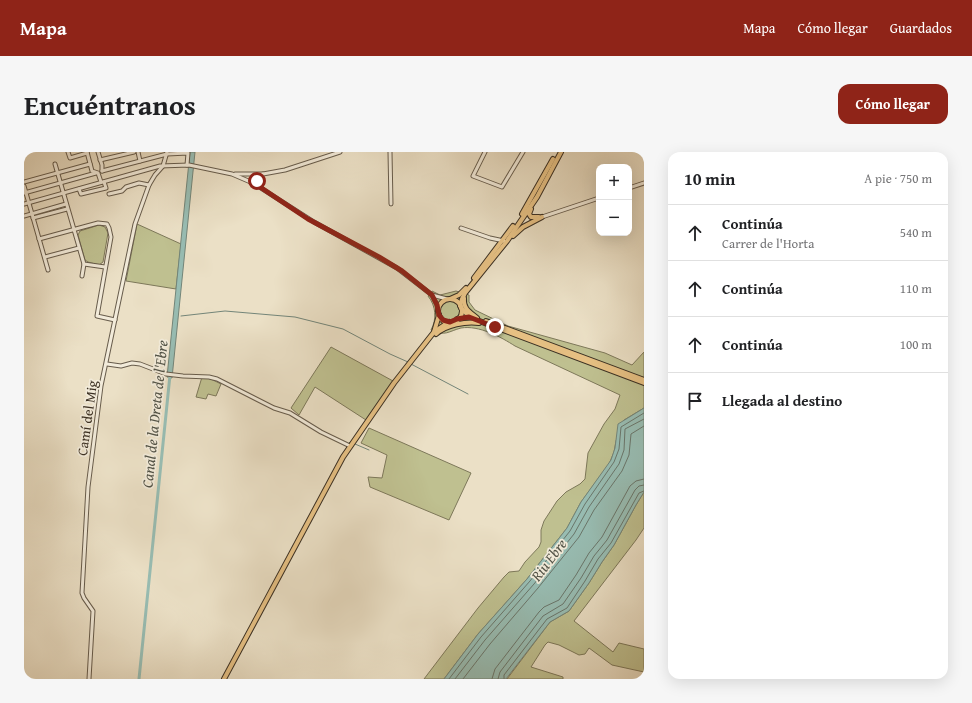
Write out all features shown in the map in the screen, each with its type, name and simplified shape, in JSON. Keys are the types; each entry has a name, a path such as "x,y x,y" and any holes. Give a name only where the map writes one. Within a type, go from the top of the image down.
{"main road":[{"path":"434,332 441,303 460,294 505,241 532,199 558,152"},
{"path":"542,217 533,218 529,214 561,152"},
{"path":"457,319 461,314 463,296 537,197"},
{"path":"505,241 523,227 542,217"},
{"path":"470,286 465,295 464,303 468,311 477,318"},
{"path":"448,299 456,301 468,315 644,383"},
{"path":"438,312 443,320 449,322"},
{"path":"224,679 327,486 350,446 434,332 449,322 469,317 601,366 644,380"},
{"path":"420,349 426,345 437,332 445,328 474,322 495,327"}],"street":[{"path":"68,152 70,158 87,153 92,171 97,173 106,188 81,194 79,189"},
{"path":"98,152 102,171"},
{"path":"100,160 134,152"},
{"path":"138,152 140,161"},
{"path":"232,174 256,175 285,170 340,152"},
{"path":"390,152 391,204"},
{"path":"485,152 473,176 502,187 523,152"},
{"path":"25,193 167,153 188,153 188,165"},
{"name":"Camí del Mig","path":"89,679 93,611 84,598 82,592 84,535 88,488 99,400 136,224 149,185 163,166 167,153"},
{"path":"55,164 84,264 82,276"},
{"path":"24,182 90,164"},
{"path":"24,204 163,166 194,165 232,174 253,183 308,219 389,263 409,276 432,295 437,305 438,312"},
{"path":"253,183 260,179 263,174"},
{"path":"253,183 256,175"},
{"path":"260,179 260,188"},
{"path":"109,194 122,191 126,187 139,182 149,185"},
{"path":"632,187 644,183"},
{"path":"24,186 48,270"},
{"path":"542,217 596,199"},
{"path":"24,216 66,204"},
{"path":"33,218 67,209"},
{"path":"39,239 98,223 107,224 111,238 97,316 115,320"},
{"path":"462,228 490,238 505,241"},
{"path":"44,257 79,248"},
{"path":"84,264 105,268"},
{"path":"432,295 448,299"},
{"path":"107,364 121,366 132,363 140,364 172,375 209,377 217,379 274,408 290,413 321,432 350,446"}],"green space":[{"path":"137,224 181,244 176,289 126,281"},
{"path":"99,225 105,227 108,233 103,262 99,265 85,260 78,235 80,231"},
{"path":"432,291 440,295 456,291 469,295 469,302 475,310 508,326 605,353 632,365 644,352 644,408 624,420 609,464 581,502 567,528 527,579 478,634 444,679 424,679 478,608 504,577 509,572 519,571 539,547 541,542 541,530 544,521 557,501 566,492 580,484 585,479 588,453 604,424 615,409 620,395 482,330 475,328 461,328 447,333 440,333 431,330 435,313 433,304 428,296"},
{"path":"331,347 393,381 366,420 315,387 299,415 291,408"},
{"path":"202,377 211,379 221,384 216,396 208,394 206,399 196,397"},
{"path":"369,428 471,473 449,520 370,487 368,477 382,478 387,455 361,443"},
{"path":"644,492 644,528 574,621 613,652 619,643 644,649 644,672 612,665 589,648 585,654 579,655 559,645 548,642 531,667 563,677 563,679 507,679 550,622 569,611 614,545"}],"water":[{"path":"190,152 195,152 172,378 167,377"},
{"name":"Riu Ebre","path":"644,408 644,492 614,545 569,611 550,622 506,679 444,679 478,634 527,579 567,528 581,502 611,460 615,448 618,424"}],"waterway":[{"path":"181,316 225,311 295,317 343,329 408,362"},
{"path":"411,364 468,394"},
{"name":"Canal de la Dreta de l'Ebre","path":"139,679 170,375"},
{"path":"355,444 369,450"}],"route":[{"path":"257,181 254,183 303,216 402,271 432,295 437,305 439,315 446,322 453,322 457,319 469,317 495,327"}]}
